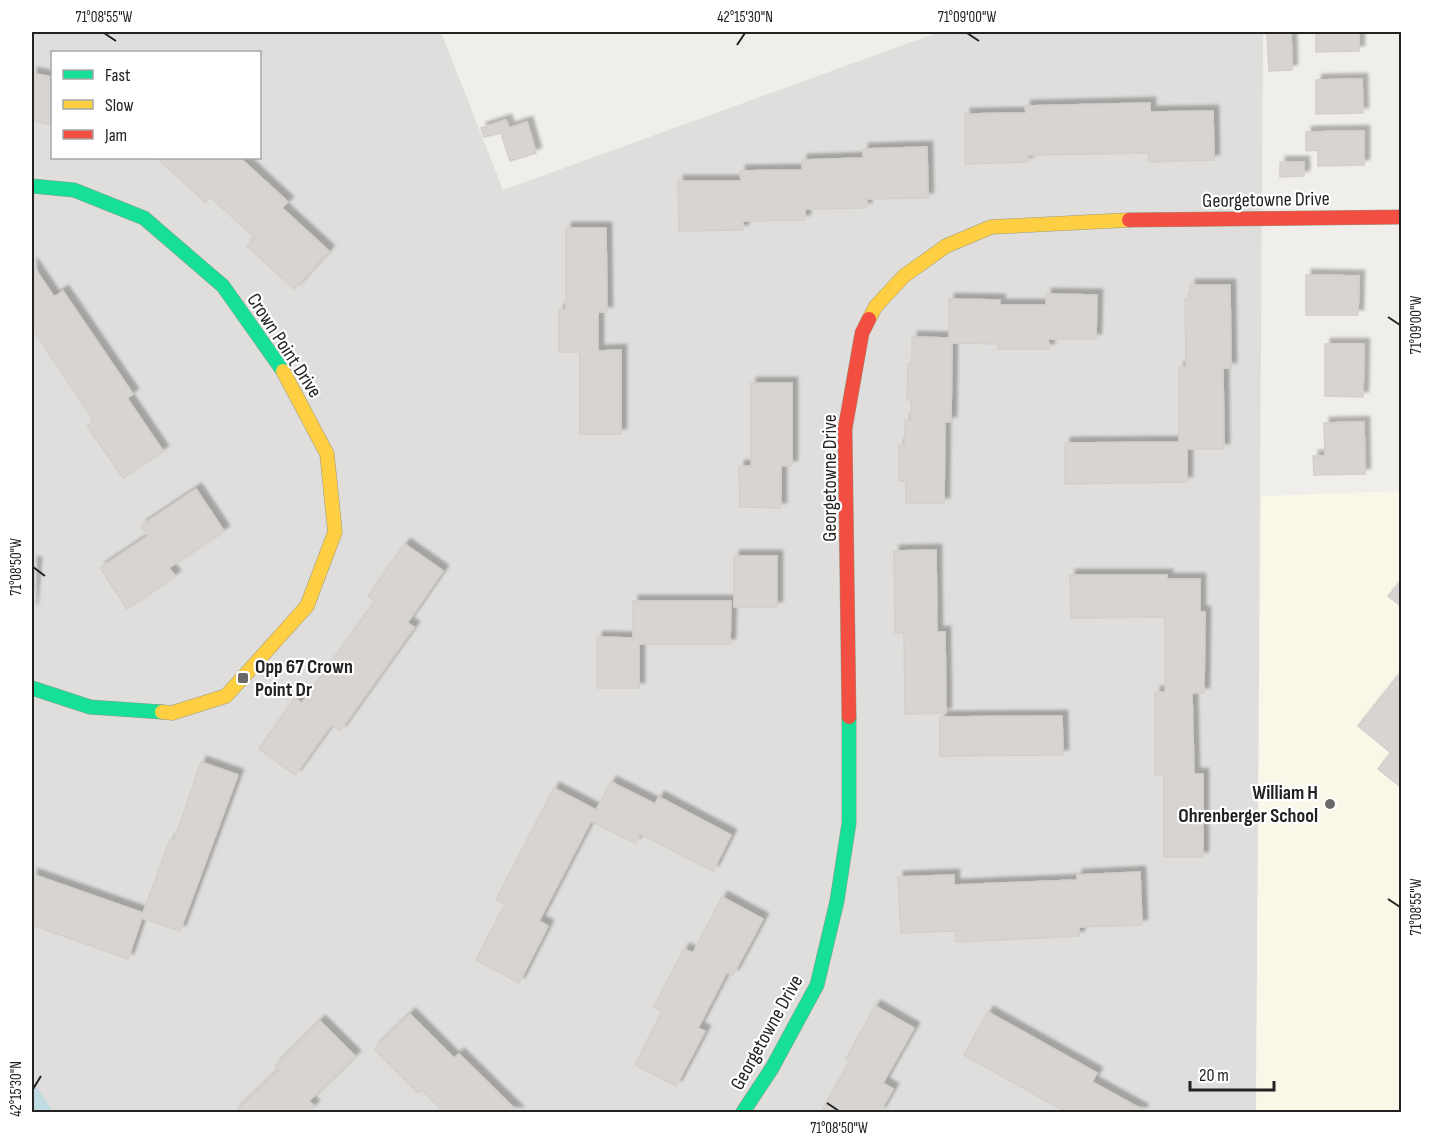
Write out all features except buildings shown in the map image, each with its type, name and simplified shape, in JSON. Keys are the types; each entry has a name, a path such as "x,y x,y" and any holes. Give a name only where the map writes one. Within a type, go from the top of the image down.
{"street":[{"name":"Crown Point Drive","path":"32,186 74,190 144,218 223,286 291,382 327,454 335,532 307,606 226,696 172,713 90,707 32,688"},
{"name":"Georgetowne Drive","path":"743,1113 772,1068 817,985 837,901 849,823 849,570 845,429 862,333 876,306 904,276 946,246 992,227 1098,220 1401,217"}],"shaded area":[{"path":"32,32 441,32 503,190 939,32 1263,32 1256,1112 32,1112"},
{"name":"William H Ohrenberger School","path":"1401,491 1401,1112 1256,1112 1261,496"}],"water":[{"path":"32,1080 53,1112 32,1112"}],"traffic: fast":[{"path":"32,186 74,190 144,218 223,286 283,371"},
{"path":"32,688 90,707 162,712"},
{"path":"743,1112 772,1068 817,985 837,901 849,823 849,717"}],"traffic: slow":[{"path":"869,319 876,306 904,276 946,246 991,227 1129,220"},
{"path":"162,712 172,713 226,696 307,606 335,532 327,454 283,371"}],"traffic: jam":[{"path":"1129,220 1402,217"},
{"path":"849,717 845,429 862,333 869,319"}],"place":[{"name":"Opp 67 Crown Point Dr","path":"243,678"},
{"name":"William H Ohrenberger School","path":"1330,804"}]}
